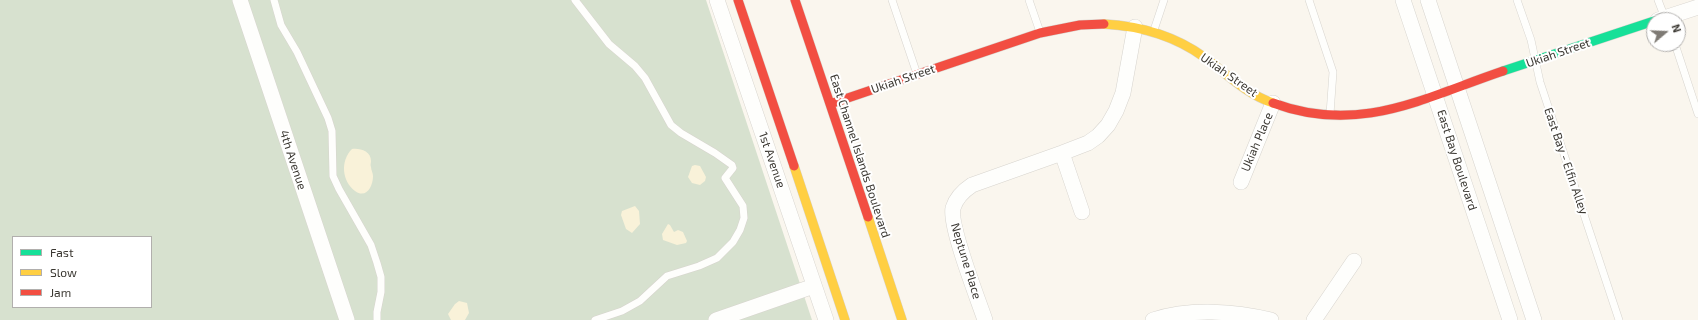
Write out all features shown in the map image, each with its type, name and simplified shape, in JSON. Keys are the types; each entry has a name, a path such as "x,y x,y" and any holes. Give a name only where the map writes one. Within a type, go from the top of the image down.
{"street":[{"name":"4th Avenue","path":"240,0 347,320"},
{"name":"1st Avenue","path":"717,0 826,320"},
{"path":"738,0 845,320"},
{"name":"East Channel Islands Boulevard","path":"796,0 902,320"},
{"name":"East Bay Boulevard","path":"1403,0 1510,320"},
{"name":"East Bay Boulevard","path":"1428,0 1534,320"},
{"name":"Ukiah Street","path":"1684,12 1698,7"},
{"name":"Ukiah Street","path":"830,104 1060,27 1104,23 1135,27 1176,40 1192,50 1240,86 1273,103 1307,113 1330,116 1349,116 1381,112 1457,88 1535,60 1646,25"},
{"name":"Neptune Place","path":"985,320 955,227 953,209 957,199 963,191 972,185 1088,143 1098,136 1108,125 1123,92 1135,27"},
{"name":"Ukiah Place","path":"1241,182 1273,103"},
{"path":"1062,153 1082,212"},
{"path":"1314,320 1354,261"},
{"path":"716,320 814,286"},
{"path":"1153,320 1187,313 1230,313 1271,320"}],"lane":[{"path":"274,0 281,25 296,52 328,118 332,131 333,176 339,190 371,245 377,263 381,277 381,292 377,320"},
{"path":"575,0 609,44 635,66 645,78 671,125 681,134 732,165 732,168 725,178 743,206 744,218 740,230 733,242 717,258 699,266 667,276 640,301 622,311 595,320"},
{"path":"892,0 917,74"},
{"path":"1029,0 1040,33"},
{"path":"1153,32 1164,0"},
{"path":"1309,0 1334,72 1330,116"},
{"name":"East Bay - Elfin Alley","path":"1517,0 1531,40 1540,82 1619,320"},
{"path":"1658,0 1660,12"},
{"path":"1678,52 1698,114"}],"green space":[{"path":"0,0 706,0 812,320 0,320"}],"sand":[{"path":"352,149 364,151 371,158 373,180 366,193 362,194 355,191 347,182 345,176 344,165 348,154"},
{"path":"692,166 700,166 706,177 705,181 700,185 692,183 688,177"},
{"path":"635,206 639,211 640,224 632,233 626,229 621,215 622,211"},
{"path":"668,224 674,232 678,230 683,232 687,241 686,243 677,245 663,240 662,234"},
{"path":"459,301 467,303 469,313 465,320 451,320 448,314"}],"traffic: fast":[{"path":"1503,71 1646,24"}],"traffic: slow":[{"path":"1104,24 1131,27 1157,33 1181,43 1204,57 1245,89 1273,103"},
{"path":"794,166 845,320"},
{"path":"868,217 902,320"}],"traffic: jam":[{"path":"738,0 794,166"},
{"path":"795,0 868,217"},
{"path":"830,104 1040,33 1080,25 1104,24"},
{"path":"1273,103 1304,112 1334,115 1362,114 1390,109 1418,101 1503,71"}]}
